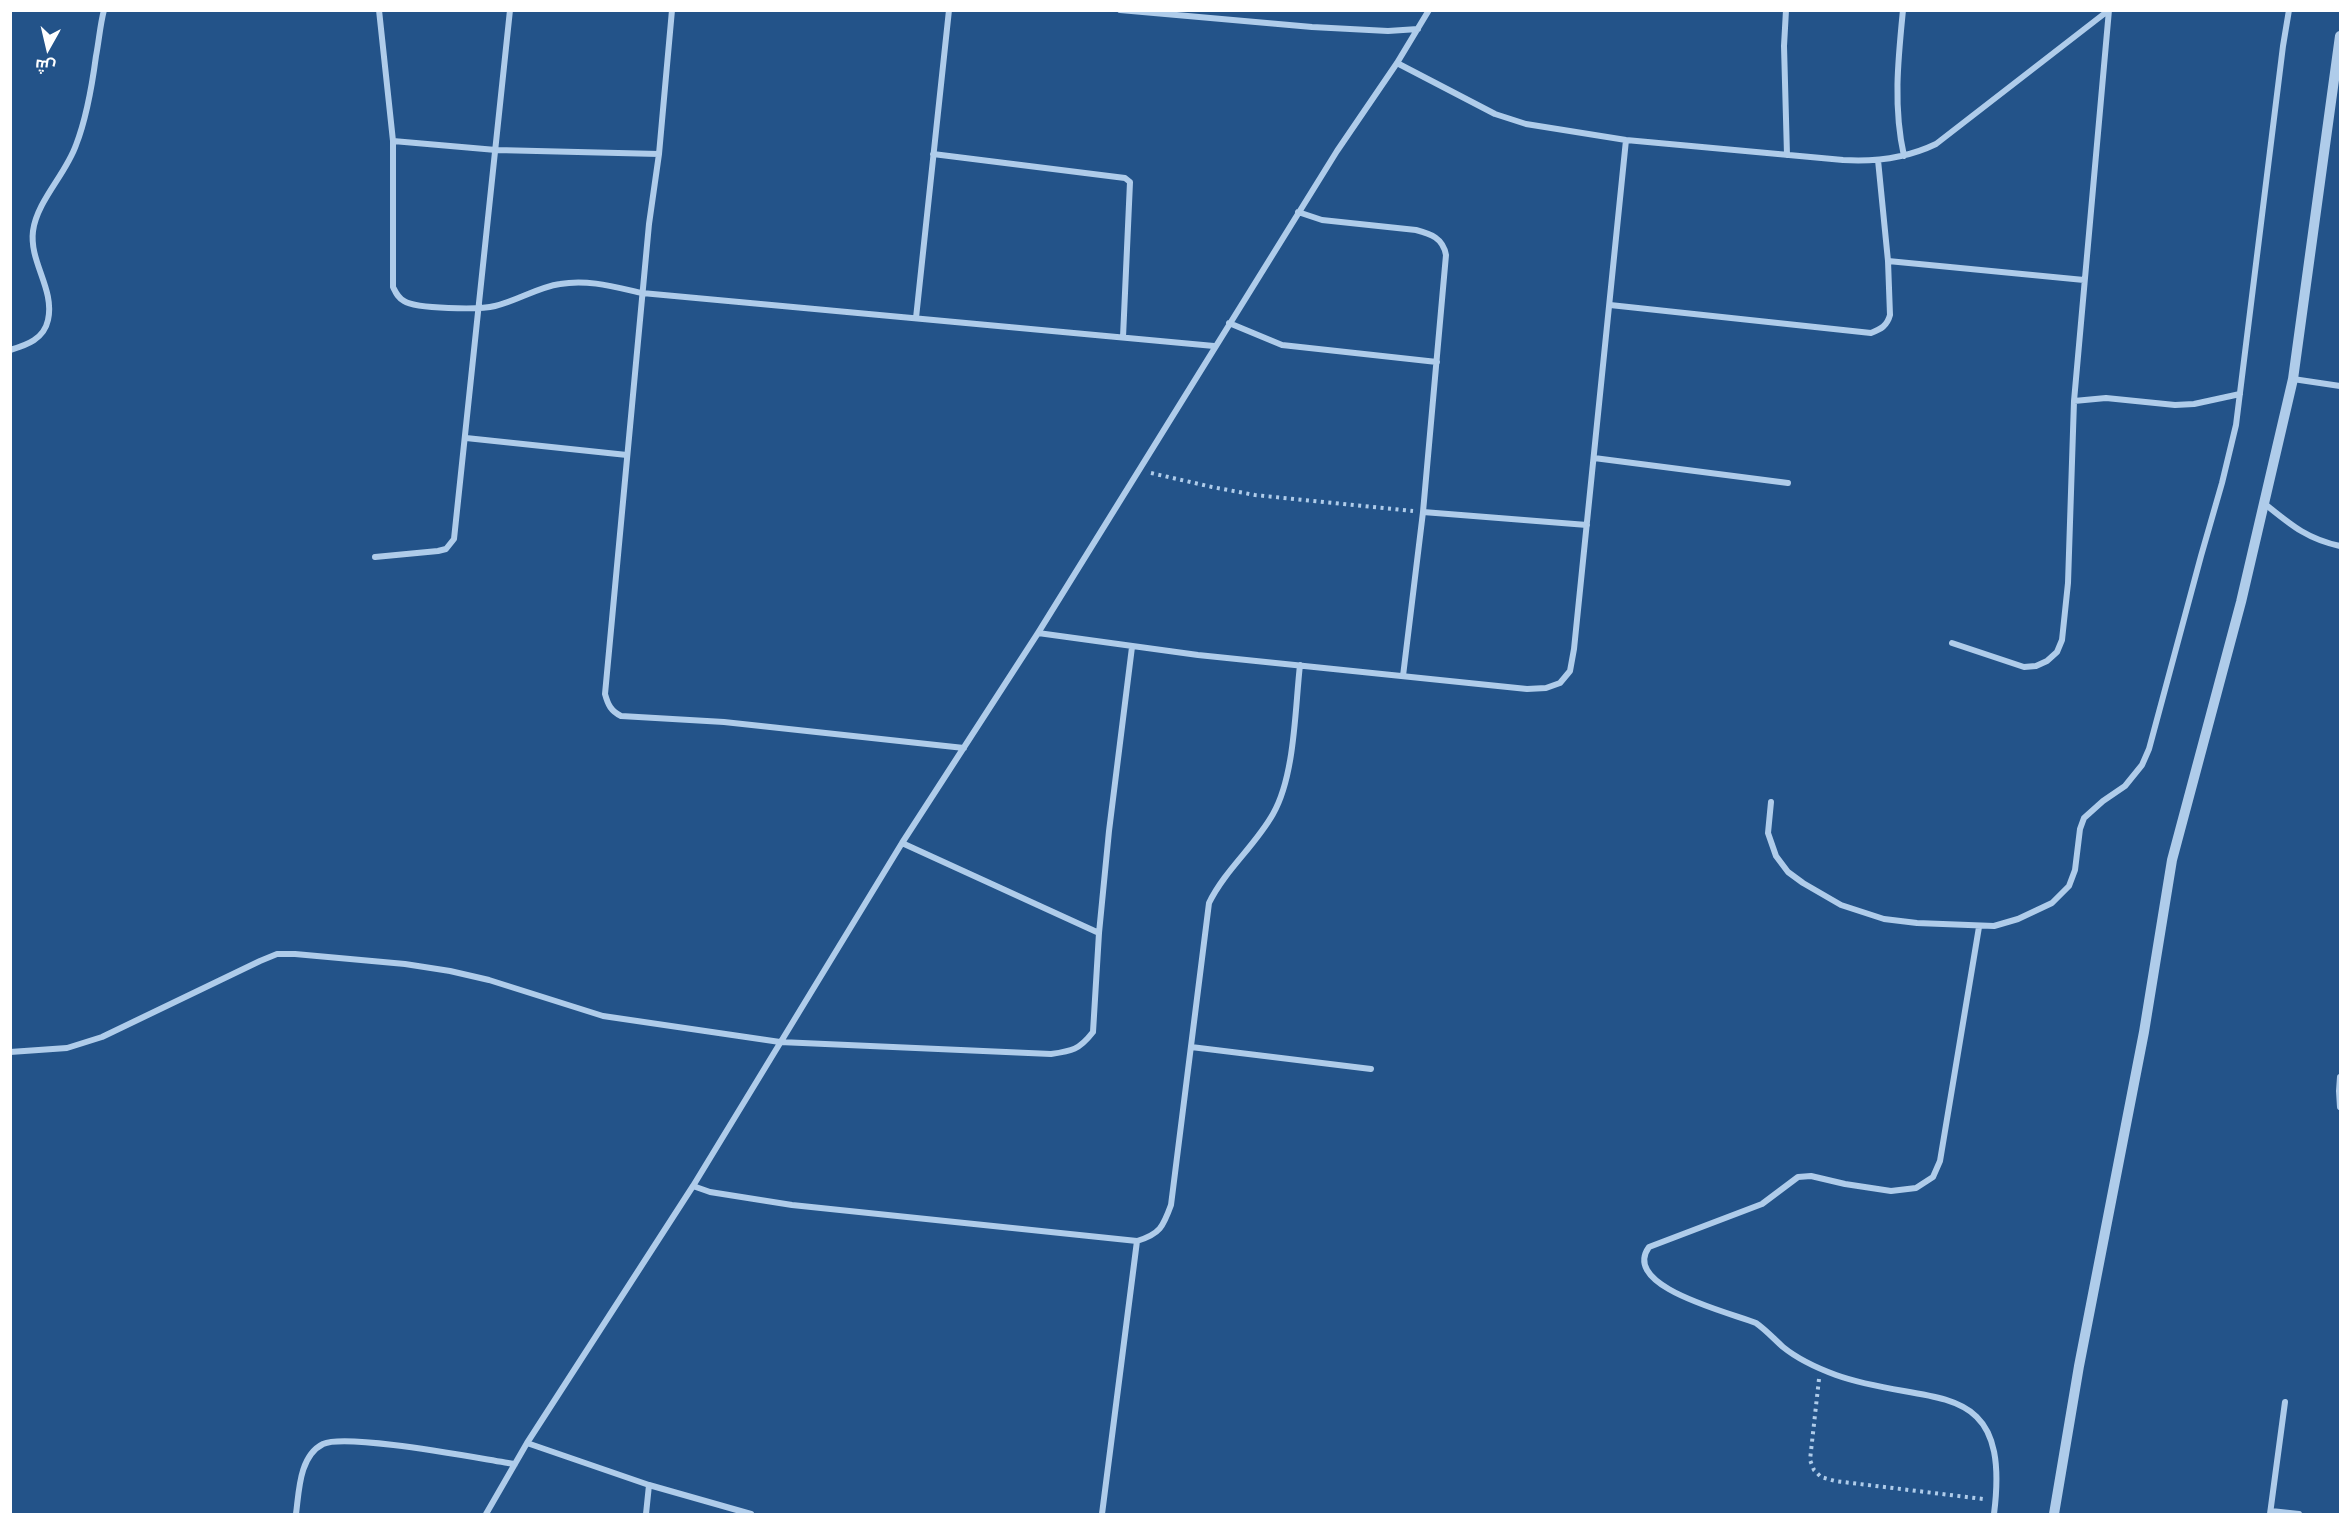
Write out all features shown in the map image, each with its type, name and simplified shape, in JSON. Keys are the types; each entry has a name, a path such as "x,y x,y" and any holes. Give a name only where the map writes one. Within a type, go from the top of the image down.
{"street":[{"path":"10,350 29,344 42,333 48,322 50,301 34,251 33,232 38,214 76,146 91,91 104,10"},
{"path":"379,10 393,141 393,287 397,296 412,305 479,309 512,302 558,284 590,283 642,293 1214,346"},
{"path":"375,557 438,551 446,549 454,539 510,10"},
{"path":"672,10 659,154 642,293 605,694 615,714 724,722 964,748"},
{"path":"916,318 949,10"},
{"path":"1120,10 1312,27 1388,31 1418,29"},
{"path":"486,1515 527,1443 693,1186 902,843 1038,633 1298,212 1397,63 1429,10"},
{"path":"1786,10 1784,46 1786,155"},
{"path":"1903,10 1896,101 1898,129 1904,156"},
{"path":"1397,63 1509,120 1626,141 1843,160 1878,160 1904,156 1936,144 2109,10"},
{"path":"1952,643 2024,668 2047,661 2057,652 2062,640 2068,583 2074,401 2109,10"},
{"path":"1771,802 1768,833 1776,856 1788,872 1841,905 1884,919 1979,927 1994,926 2019,919 2052,903 2069,886 2075,870 2080,829 2084,818 2125,786 2142,765 2159,718 2222,483 2236,425 2256,254 2289,10"},
{"path":"2054,1515 2079,1366 2144,1032 2172,860 2241,602 2293,379 2340,36"},
{"path":"393,141 496,150 659,154"},
{"path":"1038,633 1132,647 1527,689 1546,688 1560,683 1570,671 1574,649 1626,141"},
{"path":"933,154 1125,178 1130,182 1123,337"},
{"path":"1610,305 1871,333 1881,329 1888,323 1890,315 1888,261 1878,160"},
{"path":"1298,212 1322,220 1416,230 1440,240 1444,246 1446,255 1423,512 1403,676"},
{"path":"1888,261 2084,280"},
{"path":"1229,323 1282,345 1437,362"},
{"path":"2293,379 2340,386"},
{"path":"2074,401 2106,398 2175,405 2194,404 2240,394"},
{"path":"466,438 627,455"},
{"path":"1594,458 1788,483"},
{"path":"2265,504 2294,529 2309,537 2340,546"},
{"path":"1423,512 1587,525"},
{"path":"10,1052 67,1048 102,1037 277,954 405,964 450,971 489,980 603,1016 780,1042 1051,1054 1070,1051 1083,1044 1093,1032 1099,933 1109,831 1132,647"},
{"path":"693,1186 710,1192 792,1204 1137,1241 1152,1236 1158,1231 1165,1222 1171,1205 1209,903 1217,887 1261,834 1281,799 1288,771 1300,665"},
{"path":"902,843 1099,933"},
{"path":"1979,927 1940,1161 1933,1177 1916,1188 1891,1191 1811,1176 1798,1178 1762,1203 1649,1247 1644,1254 1643,1262 1646,1270 1678,1295 1756,1323 1793,1354 1820,1369 1855,1380 1926,1394 1952,1402 1975,1413 1986,1428 1992,1445 1996,1470 1994,1515"},
{"path":"1191,1047 1371,1069"},
{"path":"2340,1077 2340,1107"},
{"path":"1102,1515 1137,1241"},
{"path":"2285,1402 2271,1513 2299,1515"},
{"path":"296,1515 306,1463 323,1444 333,1442 383,1444 515,1464"},
{"path":"527,1443 649,1485 751,1515"},
{"path":"646,1515 649,1485"}],"path":[{"path":"1138,470 1255,495 1423,512"},
{"path":"1820,1369 1810,1460 1814,1470 1821,1477 1850,1484 1996,1500"}]}
